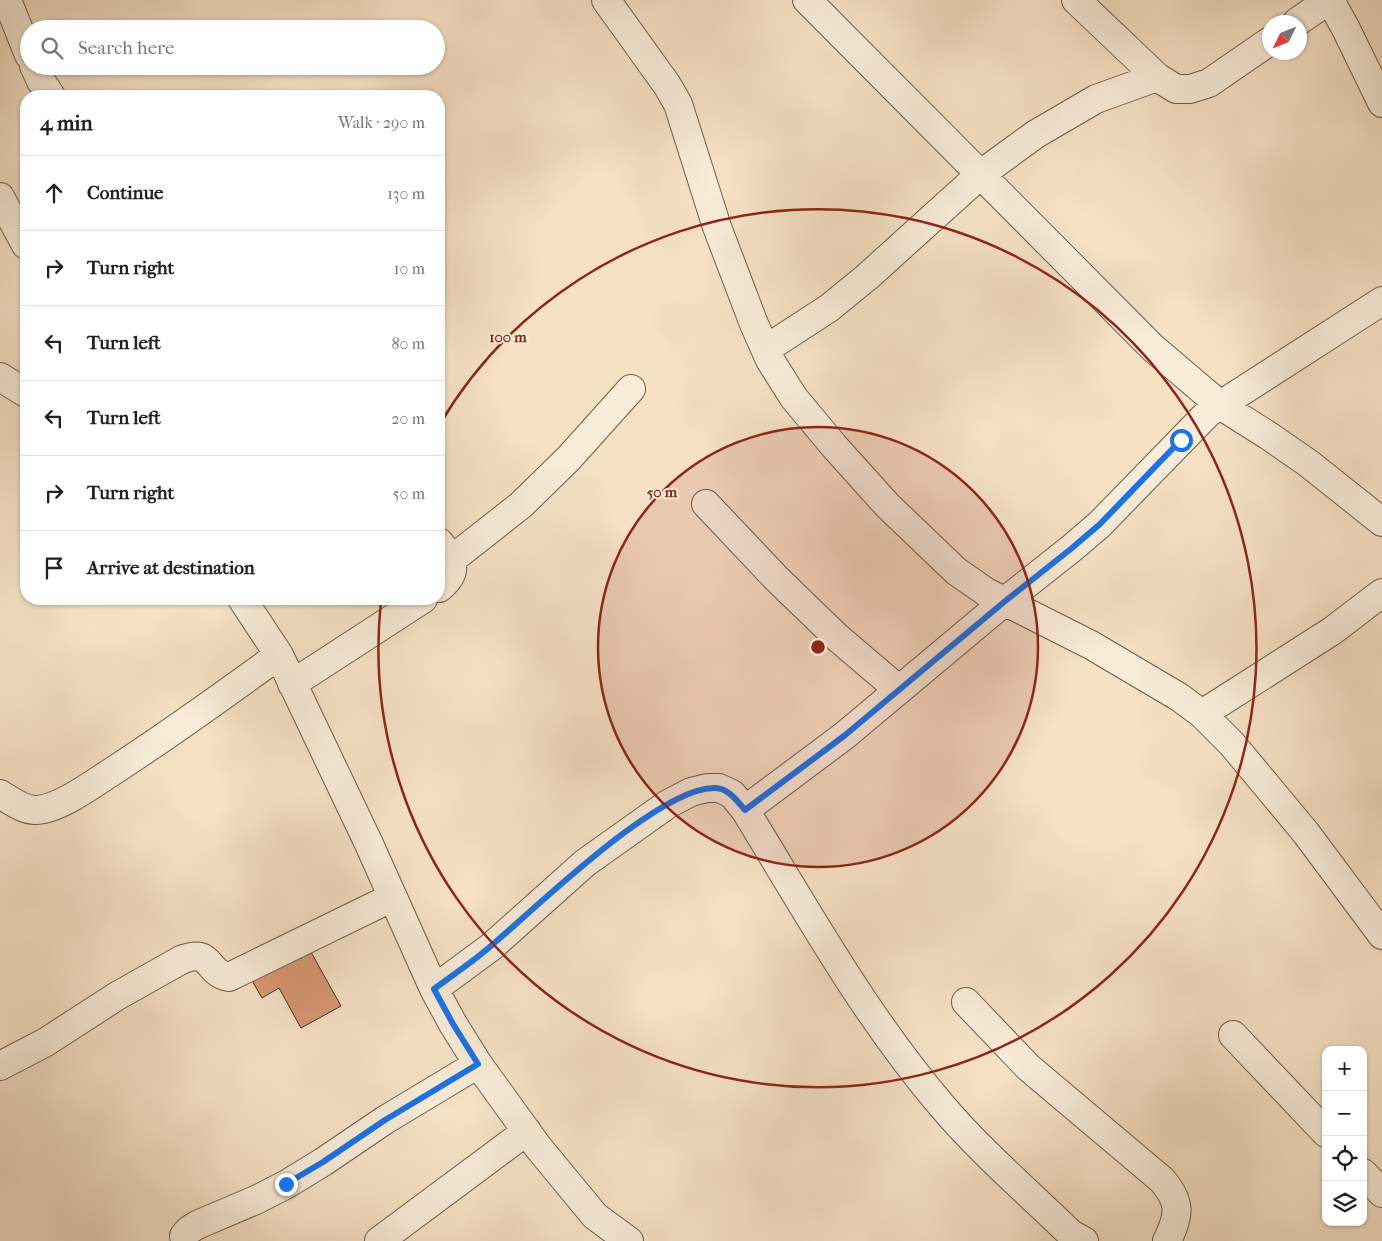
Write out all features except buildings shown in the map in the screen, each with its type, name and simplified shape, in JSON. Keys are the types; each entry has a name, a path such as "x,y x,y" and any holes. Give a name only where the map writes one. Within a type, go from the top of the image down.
{"street":[{"path":"7,0 20,34"},
{"path":"606,0 667,85 678,104 717,227 770,360 794,398 888,506 956,571 986,592 1091,646 1179,697 1202,714 1232,744 1306,833 1382,934"},
{"path":"807,0 1153,348 1220,405 1308,463 1382,522"},
{"path":"1076,0 1157,77 1176,88 1190,90 1209,84 1262,47"},
{"path":"1307,15 1329,0 1346,29 1382,103"},
{"path":"38,75 47,90"},
{"path":"766,349 828,308 867,277 981,174 1036,134 1096,99 1157,77"},
{"path":"0,197 20,234"},
{"path":"745,810 844,736 1100,524 1197,423 1220,405 1382,301"},
{"path":"445,583 453,572 445,551 521,505 569,458 631,389"},
{"path":"706,504 777,579 838,638 899,690"},
{"path":"1202,714 1332,631 1382,593"},
{"path":"246,605 279,655 393,896 434,989 453,1024 478,1064 526,1131 595,1216 628,1241"},
{"path":"292,684 414,605"},
{"path":"0,794 24,808 34,810 46,808 78,794 152,746 279,655"},
{"path":"434,989 491,946 585,863 668,804 691,792 707,788 719,788 732,794 745,810 876,1022 942,1107 1073,1239"},
{"path":"0,1066 46,1042 117,996 181,960 198,955 205,959 222,976 229,977 393,896"},
{"path":"966,1002 1028,1067 1162,1180 1174,1194 1177,1212 1173,1229 1167,1241"},
{"path":"1233,1035 1322,1129"},
{"path":"185,1241 184,1236 197,1225 258,1199 286,1184 323,1162 385,1120 478,1064"},
{"path":"380,1241 526,1131"},
{"path":"1367,1177 1382,1192"}],"route":[{"path":"286,1184 323,1162 385,1120 478,1064 434,989 491,946 585,863 643,820 691,792 707,788 719,788 732,794 745,810 844,736 1004,602 1072,548 1100,524 1181,440"}]}
